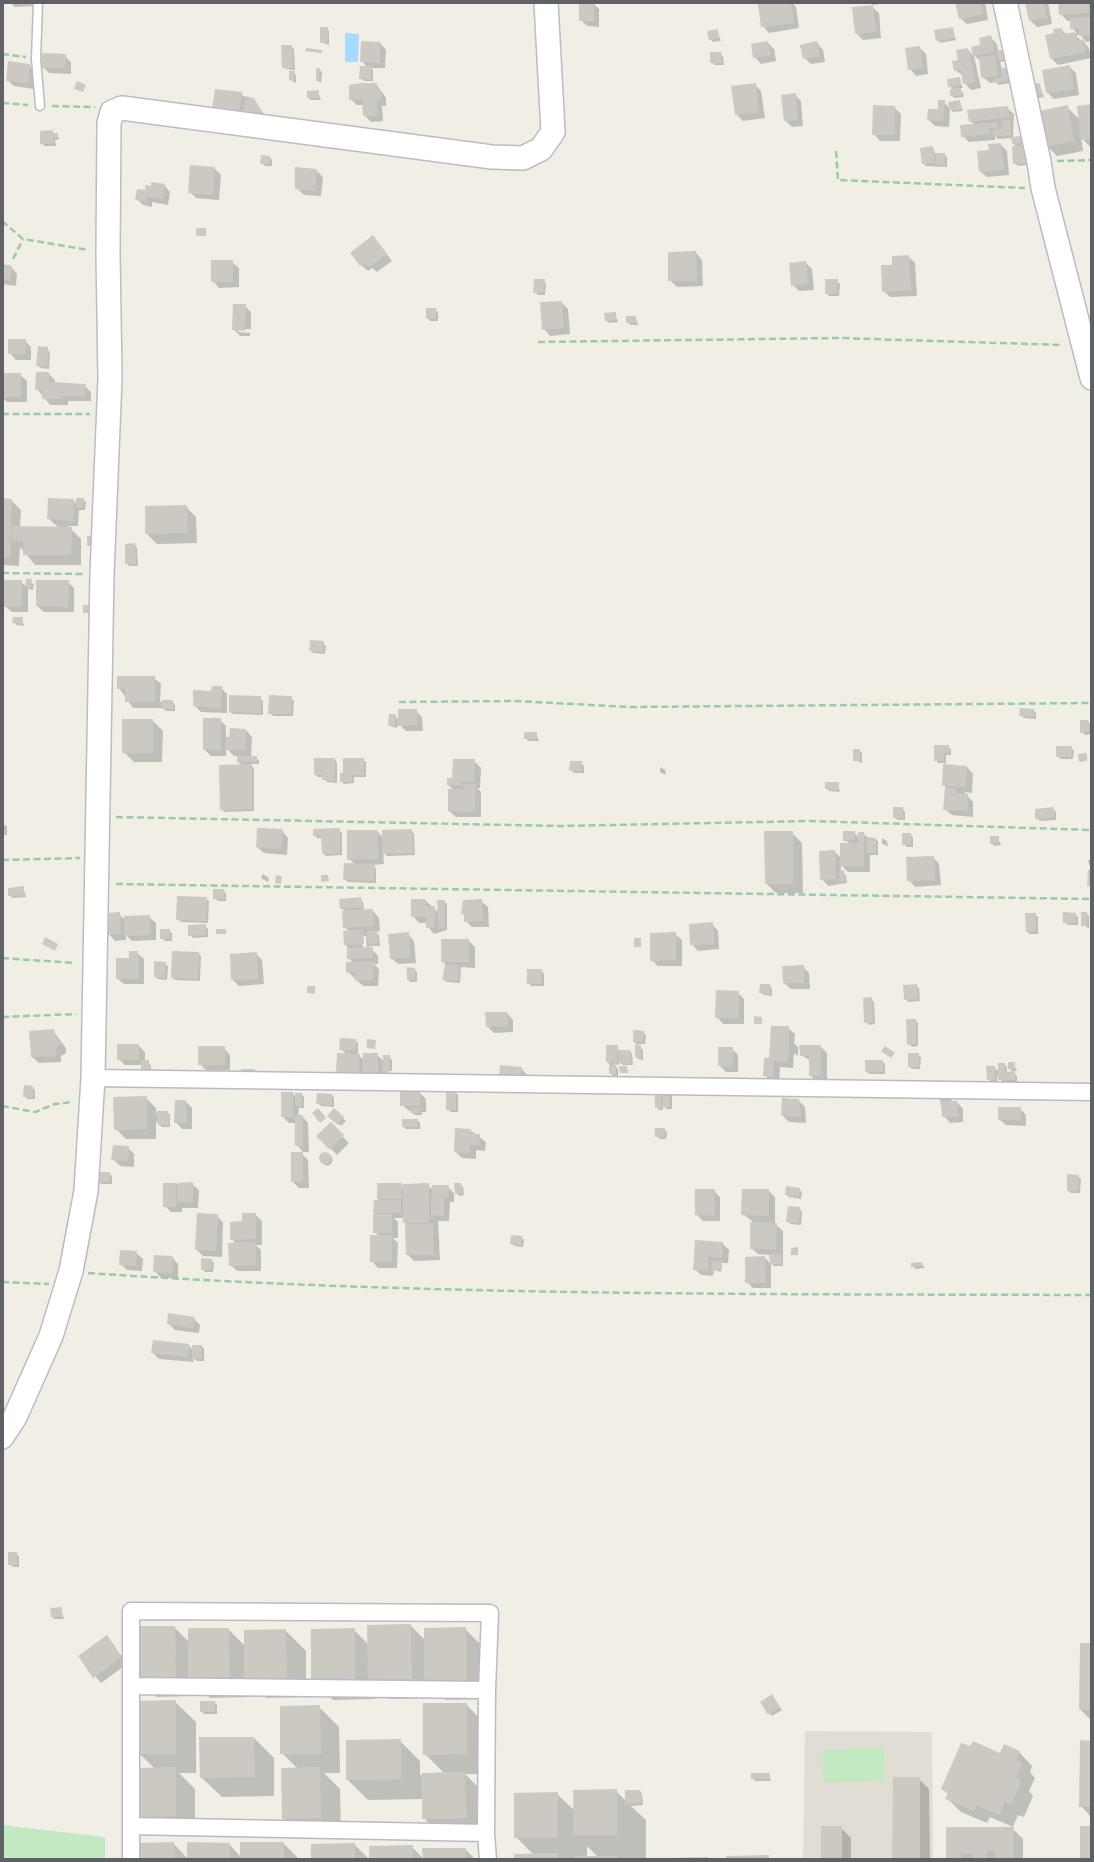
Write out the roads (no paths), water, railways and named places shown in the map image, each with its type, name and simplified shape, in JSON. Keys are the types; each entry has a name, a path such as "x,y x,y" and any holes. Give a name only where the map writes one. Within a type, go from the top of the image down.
{"street":[{"path":"2,1437 15,1417 51,1336 69,1278 86,1191 92,1089 102,574 110,378 108,253 109,123 112,112 122,108 411,147 523,158 541,149 553,132 546,2"},
{"path":"1005,2 1043,188 1092,378"},
{"path":"92,1089 1092,1092"},
{"path":"131,1860 131,1611 491,1613 487,1690 488,1860"},
{"path":"132,1686 487,1690"},
{"path":"131,1826 486,1833"}],"lane":[{"path":"38,2 36,59 40,106"}],"water":[{"path":"345,33 359,34 358,62 345,62"}]}
